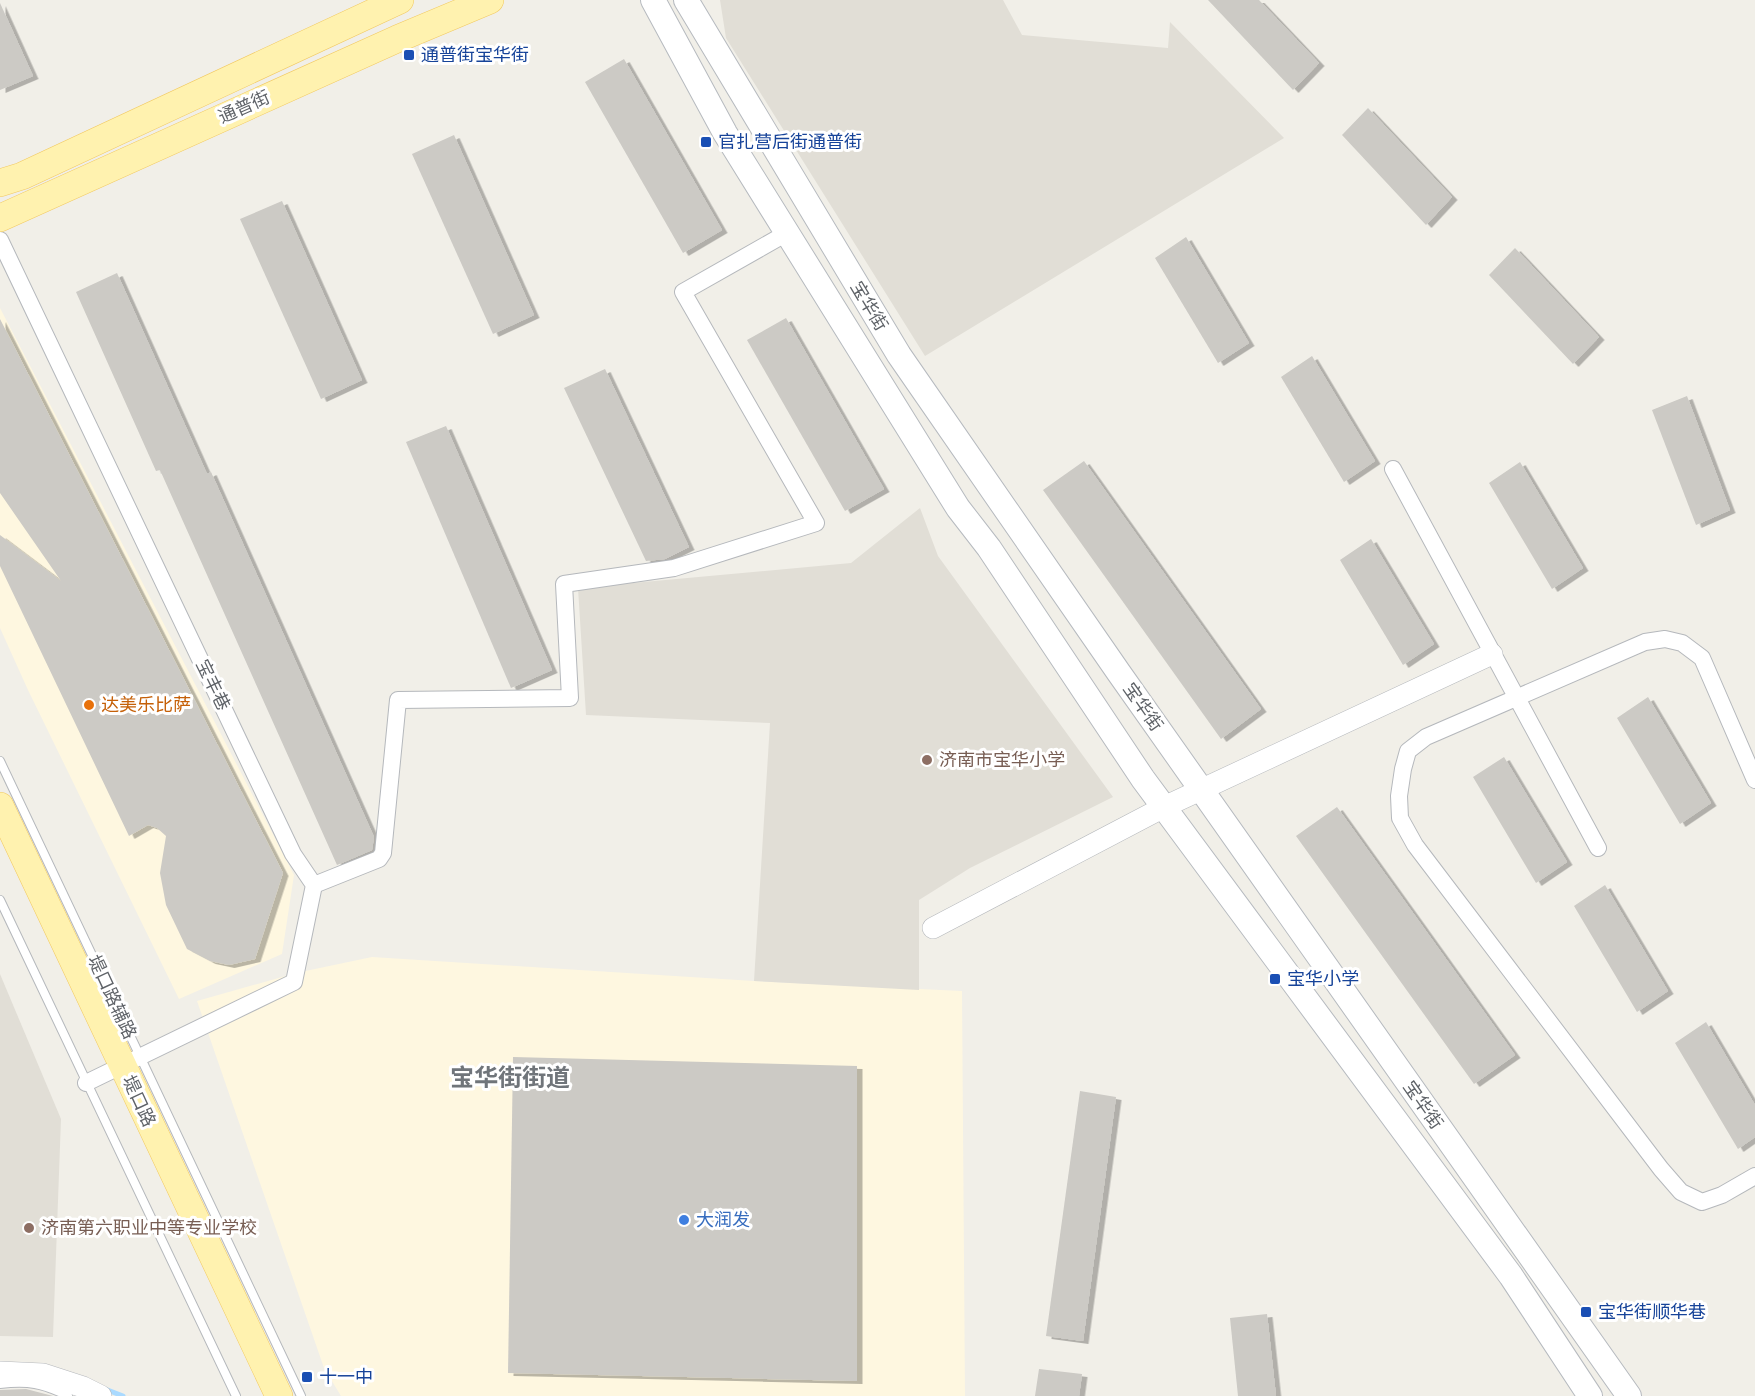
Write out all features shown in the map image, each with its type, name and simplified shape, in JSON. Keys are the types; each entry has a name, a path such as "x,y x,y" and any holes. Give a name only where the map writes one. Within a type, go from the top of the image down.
{"main road":[{"name":"通普街","path":"0,183 44,166 400,0"},
{"name":"通普街","path":"0,218 490,0"},
{"name":"宝华街","path":"653,0 725,133 958,508 989,548 1164,807 1511,1276 1590,1396"},
{"name":"宝华街","path":"686,0 899,355 1201,789 1629,1396"},
{"name":"堤口路","path":"0,806 114,1070 260,1396"},
{"name":"堤口路","path":"0,845 279,1396"}],"street":[{"path":"114,1070 294,982 314,885 379,859 382,853 398,700 570,698 564,584 674,568 816,523 682,292 787,233"},
{"name":"宝丰巷","path":"0,240 293,854 314,885"},
{"path":"1393,469 1598,848"},
{"path":"1755,780 1702,658 1682,643 1665,639 1645,642 1426,737 1408,751 1399,796 1400,818 1415,845 1661,1169 1681,1192 1702,1202 1722,1195 1755,1176"},
{"path":"933,928 1164,807 1492,654"},
{"path":"0,1372 43,1374 83,1387 101,1396"}],"lane":[{"name":"堤口路辅路","path":"0,761 236,1396"},
{"name":"堤口路辅路","path":"0,900 114,1070 301,1396"},
{"path":"0,1384 26,1382 52,1388 68,1396"}],"shaded area":[{"path":"720,0 1003,0 1022,35 1168,48 1170,22 1284,138 925,356 726,38"},
{"path":"0,308 294,875 282,954 179,999 0,628"},
{"name":"济南市宝华小学","path":"920,508 938,556 1113,797 970,868 919,900 919,990 754,981 770,723 586,715 578,588 851,563"},
{"path":"372,957 754,981 962,991 965,1396 341,1396 324,1368 197,1001 296,973"},
{"name":"济南第六职业中等专业学校","path":"0,974 61,1119 53,1337 0,1336"}],"building":[{"path":"1208,0 1259,0 1319,63 1293,90"},
{"path":"0,3 33,76 0,90"},
{"path":"624,59 722,230 683,253 585,82"},
{"path":"1368,108 1452,197 1426,225 1342,135"},
{"path":"454,135 534,315 493,334 412,154"},
{"path":"282,201 362,380 321,399 240,219"},
{"path":"1186,237 1249,343 1218,363 1155,258"},
{"path":"1515,248 1599,337 1573,364 1489,275"},
{"path":"117,273 207,474 211,472 374,837 372,850 337,865 160,470 156,471 76,292"},
{"path":"786,318 884,489 845,511 747,340"},
{"path":"0,319 283,873 255,959 229,965 210,961 187,949 166,905 160,873 166,836 157,828 148,825 129,836 0,566 0,535 61,581 0,493"},
{"path":"1312,356 1375,461 1344,482 1281,377"},
{"path":"605,369 689,547 665,559 646,561 564,388"},
{"path":"1687,396 1730,510 1696,525 1652,410"},
{"path":"446,426 552,670 511,688 406,442"},
{"path":"1084,461 1261,709 1221,739 1043,490"},
{"path":"1520,462 1583,568 1552,589 1489,483"},
{"path":"1371,539 1434,644 1403,665 1340,560"},
{"path":"1648,697 1711,803 1680,824 1617,718"},
{"path":"1504,757 1567,862 1536,883 1473,777"},
{"path":"1337,807 1515,1055 1474,1084 1296,836"},
{"path":"1605,885 1668,991 1637,1012 1574,906"},
{"path":"1706,1022 1755,1105 1755,1137 1738,1149 1675,1043"},
{"name":"大润发","path":"513,1057 857,1066 857,1381 508,1373"},
{"path":"1080,1091 1116,1097 1083,1341 1046,1336"},
{"path":"1267,1314 1276,1396 1238,1396 1230,1318"},
{"path":"1039,1369 1082,1374 1079,1396 1035,1396"},
{"path":"26,1389 53,1396 0,1396 0,1390"}],"waterway":[{"path":"105,1389 123,1396"}],"place":[{"name":"通普街宝华街","path":"409,55"},
{"name":"官扎营后街通普街","path":"706,142"},
{"name":"达美乐比萨","path":"89,705"},
{"name":"济南市宝华小学","path":"927,760"},
{"name":"宝华小学","path":"1275,979"},
{"name":"大润发","path":"684,1220"},
{"name":"济南第六职业中等专业学校","path":"29,1228"},
{"name":"宝华街顺华巷","path":"1586,1312"},
{"name":"十一中","path":"307,1377"}],"district":[{"name":"宝华街街道","path":"510,1078"}]}
